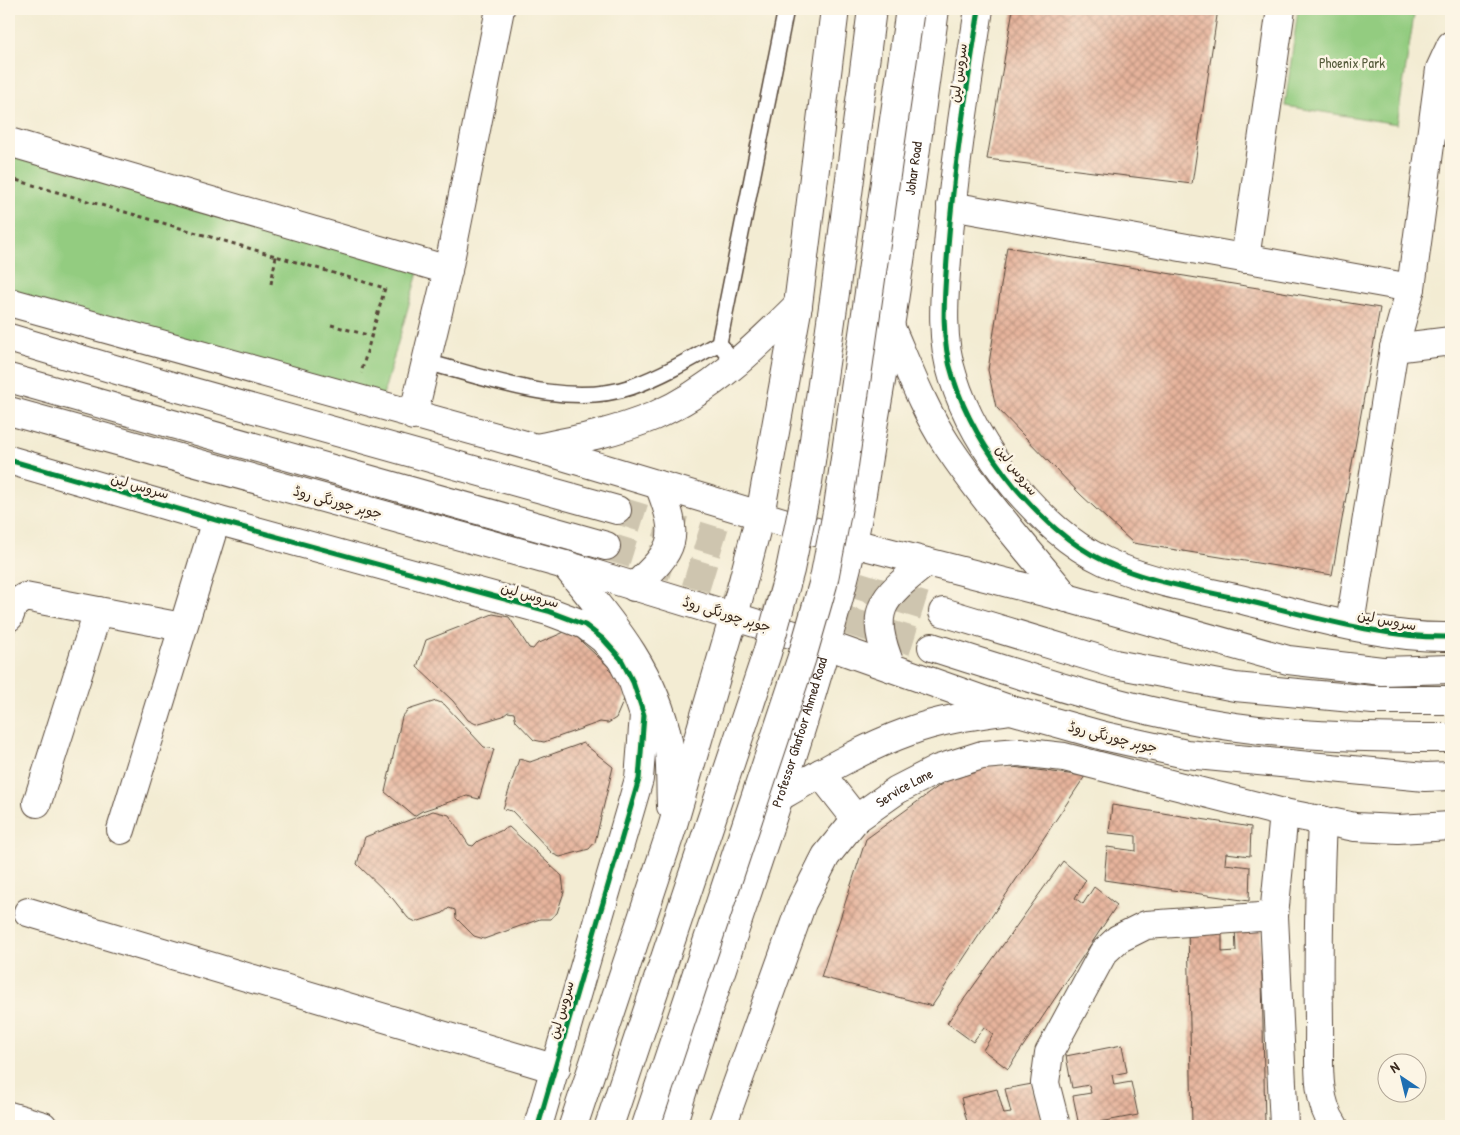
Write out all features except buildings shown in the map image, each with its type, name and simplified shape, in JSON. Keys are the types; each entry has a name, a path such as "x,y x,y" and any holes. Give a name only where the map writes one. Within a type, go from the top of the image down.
{"main road":[{"path":"413,416 448,270 500,9"},
{"path":"573,1126 672,828 734,616 760,516 798,305 835,9"},
{"path":"609,1126 767,653 790,570 808,482 872,9"},
{"path":"646,1126 802,657 823,584 838,507 854,402 910,9"},
{"name":"Johar Road","path":"891,328 935,9"},
{"name":"سروس لین","path":"979,9 951,206 944,303 944,336 952,376 969,421 993,460 1031,506 1070,543 1105,562 1154,580 1350,624 1423,638 1451,637"},
{"path":"1245,259 1281,9"},
{"path":"1350,624 1394,348 1411,288 1440,69 1451,45"},
{"path":"9,142 448,270"},
{"path":"951,206 1411,288"},
{"path":"9,302 413,416 536,448 926,564 1067,598 1288,660 1382,671 1451,669"},
{"path":"536,448 600,434 654,416 694,394 736,365 798,305"},
{"path":"891,328 916,385 946,444 997,514 1067,598"},
{"name":"Professor Ghafoor Ahmed Road","path":"672,1126 698,1038 781,796 827,644 852,543 891,328"},
{"path":"9,338 168,386 617,510"},
{"path":"1394,348 1451,341"},
{"path":"916,385 952,376"},
{"path":"9,378 606,546"},
{"name":"جوہر چورنگی روڈ","path":"9,411 566,565 827,644 1020,712 1104,736 1186,754 1425,777 1451,776"},
{"name":"سروس لین","path":"9,460 216,520 548,611 593,617 603,639 621,659 633,682 644,715 639,779 538,1126"},
{"path":"634,587 654,569 667,552 673,531 669,512 659,485"},
{"path":"121,830 216,520"},
{"path":"1048,575 1070,543"},
{"path":"891,667 880,641 878,618 884,601 898,585 926,564"},
{"path":"566,565 593,617 636,656 656,696 668,742 672,828"},
{"path":"9,617 14,604 25,597 182,627"},
{"path":"37,802 98,611"},
{"path":"943,612 1115,664 1235,688 1372,700 1451,700"},
{"path":"932,647 1090,697 1236,727 1361,738 1451,738"},
{"path":"781,796 820,773 910,730 952,719 1020,712 1019,752"},
{"name":"Service Lane","path":"722,1126 802,903 826,856 856,820 897,790 938,769 982,755 1019,752 1064,757 1284,813 1355,826 1398,829 1451,826"},
{"path":"820,773 856,820"},
{"path":"1284,813 1274,916 1284,1126"},
{"path":"1322,820 1317,937 1320,1083 1326,1115 1334,1126"},
{"path":"28,912 556,1069"},
{"path":"1056,1126 1045,1084 1049,1053 1103,954 1118,939 1146,925 1274,916"},
{"path":"9,1116 43,1126"}],"lane":[{"path":"736,365 719,343 786,9"},
{"path":"426,362 552,394 589,395 629,388 666,373 719,343"}],"path":[{"path":"9,178 385,288 359,380"},
{"path":"271,284 276,256"},
{"path":"331,325 371,336"}],"green space":[{"name":"Phoenix Park","path":"1298,9 1415,9 1397,124 1285,106"},
{"path":"9,154 419,269 381,402 9,298"}],"tunnel":[{"path":"617,510 943,612"},
{"path":"606,546 932,647"}],"cycle path":[{"path":"979,9 954,187 946,279 944,329 953,377 964,407 978,435 1005,474 1035,509 1067,538 1104,561 1136,574 1371,630 1425,637 1451,637"},
{"path":"9,460 216,520 548,611 585,625 603,639 621,659 633,682 644,715 639,779 538,1126"}]}
